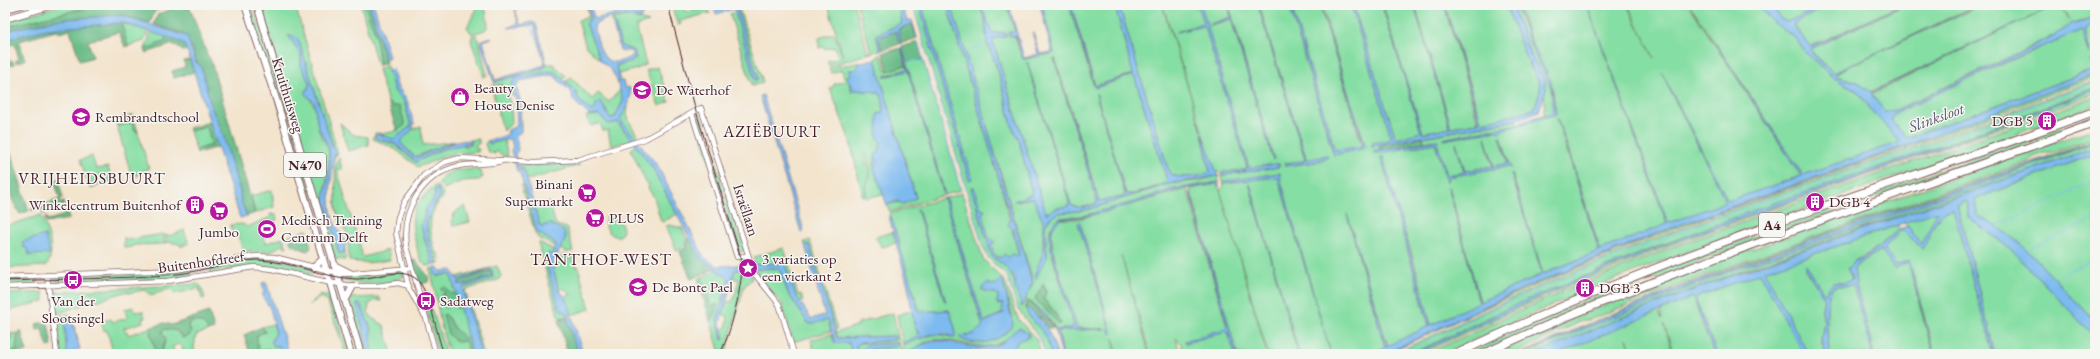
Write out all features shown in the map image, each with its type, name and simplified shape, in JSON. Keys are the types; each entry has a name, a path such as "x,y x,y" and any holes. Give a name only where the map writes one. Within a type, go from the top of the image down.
{"highway":[{"name":"A4","path":"1456,354 1568,304 1702,250 1969,157 2095,111"},
{"name":"A4","path":"1483,354 1560,319 1679,271 2095,124"}],"main road":[{"path":"5,9 21,5"},
{"path":"5,19 53,5"},
{"name":"Kruithuisweg","path":"245,5 277,102 351,354"},
{"name":"Kruithuisweg","path":"257,5 360,354"},
{"path":"314,267 323,258"},
{"path":"334,265 350,273"},
{"path":"345,301 353,286"}],"street":[{"name":"Israëllaan","path":"702,108 748,256 737,257 692,114 702,108"},
{"path":"424,315 409,286 400,258 396,233 398,217 409,193 424,175 445,162 460,158 510,161 578,160 636,142 692,114"},
{"path":"436,354 414,280 406,246 405,223 410,205 423,187 436,176 453,168 503,160"},
{"name":"Buitenhofdreef","path":"5,277 175,270 256,256 274,257 337,273 377,272 411,268 406,277 398,283"},
{"path":"748,256 756,278 779,304 794,354"},
{"path":"396,269 400,258"},
{"name":"Buitenhofdreef","path":"5,287 168,280 203,276 251,267 272,269 330,283 353,286 377,286 398,283 409,286"},
{"path":"47,275 47,286 57,354"}],"green space":[{"path":"63,5 98,5 5,27 5,21"},
{"path":"98,5 173,5 155,11 150,23 121,15 54,20 5,31 5,27"},
{"path":"246,5 251,5 266,41 330,257 312,201 302,179"},
{"path":"260,5 295,5 338,153 334,158 335,153 298,39 295,45 301,54 301,66 310,84 305,94 314,105 319,131 329,151 325,194 326,207 339,253 343,253 345,249 345,260 335,259"},
{"path":"361,5 365,5 375,33 380,65 377,65"},
{"path":"365,5 370,5 386,63 380,65 375,33"},
{"path":"479,5 485,5 488,26 485,30 472,34 467,27"},
{"path":"586,5 588,5 591,18 587,21 588,26 600,60 586,47 578,20 589,17"},
{"path":"671,5 681,5 688,12 708,5 710,14 709,13 680,21 681,24 678,25"},
{"path":"828,5 854,5 868,53 871,52 857,5 899,5 902,24 876,35 880,50 829,66 827,61 838,58 835,47 825,49 823,47 819,48 819,38 834,33 844,60"},
{"path":"913,5 919,5 971,179 922,5 947,5 1001,186 1019,256 1001,258 994,255 990,244 994,243 993,240 989,240 981,213 985,211 980,208 973,194 993,258 1008,269 1015,284 1022,306 1033,282 951,5 979,5 985,20 987,43 998,70 1012,126 1019,140 1032,194 1015,201 1033,198 1043,221 1043,255 1047,255 1045,225 1050,218 1059,213 1086,210 1169,184 1202,180 1218,175 1219,182 1169,190 1134,202 1082,216 1060,218 1050,228 1052,254 1074,327 1056,330 1052,322 1027,300 1026,310 1028,315 1046,337 1051,354 1045,354 1041,341 1018,309 1007,276 989,259 983,247","holes":["1044,285 1046,291 1043,298 1054,311 1061,324 1059,324 1035,298"]},
{"path":"981,5 1007,5 1015,32 1008,32 1015,36 1022,58 1025,59 1054,53 1042,5 1069,5 1094,87 1133,75 1135,78 1167,180 1166,183 1135,194 1126,194 1096,94 1125,194 1123,197 1099,201 1055,58 1097,201 1097,203 1084,207 1071,205 1027,62 1069,202 1068,206 1057,208 1046,213 993,42 993,39 1006,36 1005,33 992,33"},
{"path":"1071,5 1115,5 1133,74 1095,86"},
{"path":"1119,5 1162,5 1202,132 1163,5 1198,5 1204,23 1176,32 1203,26 1205,27 1247,167 1246,170 1223,172 1224,175 1279,167 1279,164 1249,169 1201,5 1228,5 1231,17 1210,25 1231,19 1273,159 1229,5 1258,5 1305,159 1304,161 1285,163 1285,166 1315,162 1328,157 1327,155 1307,161 1259,5 1289,5 1333,153 1366,147 1347,91 1322,5 1351,5 1391,136 1390,140 1372,146 1379,145 1380,149 1374,151 1395,150 1435,143 1447,182 1448,177 1509,166 1511,169 1501,136 1508,163 1494,166 1485,138 1493,166 1465,171 1456,143 1464,172 1446,175 1437,142 1434,140 1424,142 1423,137 1516,120 1518,124 1442,139 1497,131 1499,132 1501,130 1556,114 1553,90 1547,73 1534,49 1518,5 1627,5 1654,58 1628,5 1689,5 1801,176 1728,202 1668,86 1727,202 1600,250 1566,142 1557,119 1599,251 1543,274 1512,173 1543,275 1480,302 1449,186 1479,303 1431,325 1413,258 1381,157 1429,326 1388,346 1347,214 1385,348 1372,354 1299,354 1250,184 1298,354 1268,354 1220,190 1224,186 1221,173 1215,171 1202,133 1210,172 1194,177 1182,177 1172,175 1169,172"},
{"path":"1291,5 1320,5 1362,146 1335,151"},
{"path":"1353,5 1382,5 1421,132 1420,134 1396,139 1394,137"},
{"path":"1383,5 1414,5 1450,127 1449,129 1422,133"},
{"path":"1415,5 1444,5 1478,123 1451,127"},
{"path":"1445,5 1506,5 1531,68 1540,84 1540,92 1534,109 1481,122"},
{"path":"1512,5 1516,5 1532,49 1551,87 1554,112 1544,116 1545,81 1530,54"},
{"path":"1690,5 1757,5 1773,22 1795,38 1806,53 1834,78 1858,91 1871,110 1901,142 1803,176"},
{"path":"1772,5 1824,5 1787,22 1781,19"},
{"path":"1829,5 1901,5 1809,47 1799,31 1794,27 1794,23"},
{"path":"1904,5 1976,5 1834,73 1811,51 1813,47"},
{"path":"1980,5 2058,5 2071,21 2060,5 2095,5 2095,17 2072,24 2060,32 2014,55 1893,111 1885,112 1872,94 2053,6 1873,91 1869,91 1857,82 1836,76 1837,73 1844,68"},
{"path":"178,7 190,8 211,61 255,213 247,216 241,202 240,192 222,131 212,109 201,66 196,62 193,49 183,34 154,24 158,14"},
{"path":"738,11 740,11 763,82 752,86 730,14 735,12 755,80 758,79"},
{"path":"627,16 649,22 636,26 646,64 637,69 618,74 616,66 635,60 636,57 629,48 624,49 621,46 614,21 612,22 611,19"},
{"path":"121,23 148,31 144,41 128,46"},
{"path":"121,23 128,46 125,47 119,32 88,41 93,57 80,61 70,30 59,33 56,31 19,41 25,60 16,63 16,60 19,59 15,44 5,46 5,40 47,29"},
{"path":"2095,23 2095,68 2091,60 2093,70 1907,138 1891,120 1891,116 1900,110 2079,30 2083,30 2090,51 2085,28"},
{"path":"912,24 917,38 882,50 879,39 880,37 896,31 899,42 901,41 898,29"},
{"path":"151,32 167,37 164,42 145,49"},
{"path":"477,35 487,75 484,77 471,41 472,36"},
{"path":"167,37 183,43 187,50 183,51 173,44 146,53 145,49 164,42"},
{"path":"918,42 923,60 906,61 902,47"},
{"path":"5,46 9,61 13,61 14,64 5,67"},
{"path":"901,48 906,65 888,71 883,53"},
{"path":"881,54 886,71 906,65 907,69 884,76 908,71 944,195 890,212 887,205 916,198 875,59"},
{"path":"190,60 194,72 174,78 172,71 185,67 184,61"},
{"path":"923,60 961,190 945,195 906,61"},
{"path":"861,62 855,71 851,70 854,90 879,92 883,100 882,114 879,113 881,143 879,153 876,154 874,169 883,194 867,198 866,187 870,173 865,185 866,196 863,197 850,141 830,88 834,86 834,84 845,81 842,70 831,73 829,68","holes":["866,152 866,158 870,168 870,173 864,159"]},
{"path":"547,64 553,64 566,76 563,79 555,72 516,78 512,85 514,96 512,96 507,86 494,83 505,77 535,71"},
{"path":"387,66 395,92 404,101 411,126 395,139 375,138 394,144 416,162 442,149 470,145 471,140 479,139 479,144 476,144 476,149 479,149 478,152 451,154 418,167 395,149 373,139 375,133 390,132 405,125 395,107 388,103 378,69"},
{"path":"658,67 669,102 659,106 646,70"},
{"path":"2095,74 2095,77 1948,133 1729,209 1642,241 1522,291 1385,354 1522,289 1663,231 1919,141"},
{"path":"571,77 592,99 598,93 609,102 620,90 623,101 615,117 610,118 603,104 591,111 579,100 576,92 566,81"},
{"path":"2095,80 2095,94 1669,246 1549,295 1420,354 1393,354 1523,293 1643,243 1751,203 1949,135"},
{"path":"491,85 504,86 511,106 512,123 503,131"},
{"path":"2095,97 2095,105 1685,252 1523,318 1444,354 1426,354 1550,297 1670,248"},
{"path":"388,103 393,106 400,106 405,125 397,131"},
{"path":"628,106 627,117 629,118 628,119 638,137 636,139 620,119"},
{"path":"700,113 725,192 720,193 695,115"},
{"path":"133,115 138,132 134,130 132,123 117,126 115,120"},
{"path":"589,115 599,115 608,124 617,122 632,140 611,146 608,130 603,131 600,123 591,126 586,117"},
{"path":"2095,115 2095,120 1783,230 1629,289 1477,354 1464,354 1589,299 1676,264"},
{"path":"210,122 218,147 197,153 196,150 212,145 207,127 190,131 189,128"},
{"path":"132,123 135,132 138,132 149,169 142,171 142,174 137,176 136,173 131,174 117,126"},
{"path":"340,123 354,135 368,137 369,145 348,151"},
{"path":"421,126 423,145 458,141 448,143 415,157 400,142 413,129"},
{"path":"207,127 212,145 196,150 190,131"},
{"path":"2095,128 2095,137 2054,152 2040,154 2029,161 1753,258 1589,320 1584,320 1513,354 1494,354 1593,310 1701,267"},
{"path":"1423,137 1424,142 1380,149 1379,145"},
{"path":"2095,139 2095,141 1985,181 1727,271 1519,354 1621,310 1725,270"},
{"path":"488,140 490,144 504,140 508,157 500,154 499,152 495,152 495,154 488,152 485,144"},
{"path":"2095,142 2095,147 1749,268 1695,288 1536,354 1526,354 1676,291"},
{"path":"636,146 652,167 677,214 663,222 661,221 654,197 648,188 649,184 646,183 631,149"},
{"path":"11,153 29,211 20,214 10,193 7,177 5,154"},
{"path":"2095,154 2095,321 2020,243 1977,215 1975,199"},
{"path":"92,156 96,169 108,167 112,181 90,188 80,160"},
{"path":"339,157 342,169 337,170 363,257 388,250 390,260 368,263 349,261 348,235 339,220 336,209 335,167"},
{"path":"519,165 580,165 531,179 526,179 524,170"},
{"path":"479,169 483,177 479,180 462,181 444,189 439,184 443,176 456,170"},
{"path":"58,179 63,198 60,199 54,180"},
{"path":"1217,184 1267,354 1237,354 1190,189"},
{"path":"523,185 537,232 555,243 556,247 538,238 535,233 521,186"},
{"path":"434,186 437,186 443,193 443,198 436,206 431,219 432,239 436,254 438,253 440,258 437,259 438,262 441,261 437,264 427,229 429,214 440,197 438,189 434,190 435,196 429,206 423,222 424,237 433,265 426,266 420,259 412,226 414,212 417,205"},
{"path":"1187,189 1227,326 1226,328 1185,341 1186,343 1226,331 1228,332 1235,354 1182,354 1181,344 1176,338 1180,354 1150,354 1121,255 1149,354 1118,354 1113,338 1116,354 1063,354 1058,331 1104,329 1077,328 1053,250 1051,238 1054,226 1061,219 1078,219"},
{"path":"272,190 274,207 255,213 251,196"},
{"path":"962,193 983,259 1005,281 1019,320 1037,340 1041,354 995,354 1010,349 1016,344 1019,340 1011,335 1002,342 983,346 953,341 932,340 925,342 911,352 894,355 865,354 870,349 895,347 898,346 898,343 866,345 860,354 857,354 856,346 860,343 895,340 896,337 837,338 835,333 859,325 858,323 893,313 901,350 904,350 897,315 913,310 914,324 920,339 935,334 952,337 955,328 949,310 920,313 889,214 944,198 983,327 973,334 960,336 963,340 981,342 1012,315 1003,281 993,285 986,285 981,289 998,294 998,305 1003,304 1004,312 984,322 982,318 946,198"},
{"path":"727,197 745,250 738,253 722,198"},
{"path":"60,199 61,202 64,202 69,219 46,223 45,217 48,220 65,215 63,205 45,210 45,214 43,214 41,208 32,211 31,209"},
{"path":"1966,201 1968,202 1968,217 2013,251 2095,337 2095,354 1995,354 1957,205"},
{"path":"549,202 557,225 567,228 573,251 567,252 560,249 566,238 564,231 551,224 542,226 539,224 534,206"},
{"path":"465,206 470,222 453,226 452,220 454,214"},
{"path":"1946,207 1935,218 1922,248 1938,219 1947,211 1954,209 1993,354 1934,354 1909,260 1896,265 1884,248 1902,229 1916,242 1908,226 1902,222"},
{"path":"270,214 276,215 277,220 260,226 266,243 283,238 287,247 281,245 271,252 243,251 237,233 233,233 230,225 243,224 247,227 271,217"},
{"path":"41,215 51,248 51,254 46,266 5,268 5,240 9,239 6,226"},
{"path":"607,215 616,218 622,225 623,231 620,236 614,236 607,230 605,221"},
{"path":"669,225 682,228 687,239 686,248 677,251 666,226"},
{"path":"1898,225 1899,229 1883,243 1866,255 1854,261 1852,280 1845,283 1833,283 1824,294 1806,265 1806,269 1824,298 1822,310 1824,322 1821,340 1826,354 1808,354 1764,271"},
{"path":"184,230 189,245 184,243 184,246 180,246 180,244 168,242 166,244 165,235 172,235"},
{"path":"307,230 311,248 307,251 291,244 289,236"},
{"path":"893,232 896,243 882,247 875,237"},
{"path":"163,234 164,244 133,245 132,247 124,248 124,237 126,240"},
{"path":"689,237 700,258 714,268 691,279 680,252 687,249"},
{"path":"810,240 837,329 835,330 809,245 805,245 804,242"},
{"path":"538,243 541,243 554,250 552,255 546,257 549,259 560,309 566,313 567,316 560,318 558,316"},
{"path":"784,248 798,295 801,294 803,301 800,302 795,294 785,263 754,265 754,257"},
{"path":"1881,250 1894,268 1908,262 1933,354 1874,354 1856,285 1854,269 1858,264"},
{"path":"563,254 566,256 572,255 575,266 578,266 590,309 572,315 566,296 571,294 563,288 559,290 552,265 556,266"},
{"path":"252,257 270,258 310,267 312,275 262,267 237,268 211,273 210,266"},
{"path":"415,260 429,277 428,282 418,285 411,261"},
{"path":"740,262 747,262 752,279 744,287 726,352 724,354 717,354 721,350 719,350 710,320 713,319 718,305 711,307 702,277 711,273 715,269 729,279 717,320 722,340 724,339 721,329 726,328 728,316 723,315 726,302 733,301 739,280 733,278 735,270 741,269"},
{"path":"497,266 501,276 498,280 465,290 484,354 479,354 480,349 463,288 493,278 490,269 459,279 456,277"},
{"path":"433,268 437,277 448,274 451,275 456,293 451,295 444,290 445,293 441,295 457,308 460,307 469,336 460,342 464,341 467,343 468,349 465,354 450,354 443,333 430,269"},
{"path":"779,268 788,293 808,323 828,320 831,331 793,342 782,304 758,276 756,269"},
{"path":"190,269 191,276 168,279 56,282 55,277 67,276"},
{"path":"398,271 404,272 404,276 391,282 375,284 344,281 346,279 340,276 368,277"},
{"path":"491,271 492,276 465,285 459,284 459,281"},
{"path":"1757,273 1762,274 1804,354 1717,354 1696,301 1697,297"},
{"path":"702,277 711,306 718,304 713,319 710,320 698,279"},
{"path":"18,278 18,280 38,279 38,283 5,286 5,279"},
{"path":"197,284 201,286 205,298 202,299 199,288 175,294 170,289 151,295 144,290 129,293 128,291 93,302 92,298 84,300 85,304 56,314 53,292"},
{"path":"1043,284 1046,293 1043,299 1054,311 1061,324 1059,324 1035,299"},
{"path":"1853,285 1872,354 1830,354 1827,319 1828,298 1834,287"},
{"path":"445,287 451,294 456,293 460,307 457,308 451,304 446,308 440,297 445,293 440,288"},
{"path":"43,292 44,301 5,312 5,294"},
{"path":"426,292 446,354 438,354 422,293"},
{"path":"320,294 331,296 349,354 346,354 327,300 321,297 308,306"},
{"path":"379,297 381,301 376,300 369,304 368,312 372,318 384,325 392,354 372,354 371,329 361,306 358,303 357,305 369,354 364,354 349,298"},
{"path":"1693,297 1714,354 1674,354 1664,324 1673,354 1632,354 1627,338 1631,354 1558,354 1657,311 1662,319 1660,310"},
{"path":"1027,300 1054,328 1048,328 1042,319 1026,309"},
{"path":"133,307 135,312 143,311 145,318 142,319 143,322 124,328 125,332 127,331 128,335 149,328 155,350 146,354 107,354 113,352 107,330 104,331 101,322 111,319 113,322 127,318 125,309"},
{"path":"209,312 214,329 208,331 202,323 192,321 188,324 191,332 189,336 182,338 178,331 164,329 162,333 166,339 161,354 146,354 154,351 155,348 149,328 164,323 172,325"},
{"path":"68,314 71,316 78,340 71,319 64,320 67,354 60,354 56,317"},
{"path":"444,314 449,318 454,328 464,338 469,336 472,354 465,354 468,349 465,341 456,342 448,334"},
{"path":"567,318 578,354 568,354 559,323 559,320"},
{"path":"196,321 206,325 208,331 196,335 194,348 195,354 183,354 183,349 179,344 173,346 174,354 161,354 163,350 162,331 164,329 173,329 182,338 189,336 191,332 188,324"},
{"path":"48,323 52,346 48,347 42,329 37,330 36,324"},
{"path":"273,324 276,333 272,339 273,346 280,346 282,354 272,354 272,351 258,351 257,335 265,332 262,327"},
{"path":"262,327 265,332 257,335 258,351 263,351 268,348 272,351 272,354 250,354 244,335"},
{"path":"21,331 27,352 10,354 10,351 16,351 18,332"},
{"path":"12,333 18,334 16,351 5,352 5,335 10,334 10,342"},
{"path":"831,334 835,343 849,343 852,354 815,354 811,340"}],"water":[{"path":"370,5 374,5 389,57 385,59"},
{"path":"514,5 520,25 532,22 536,24 547,65 541,69 494,82 480,41 491,37 492,38 483,41 495,80 545,65 534,25 508,28 518,23"},
{"path":"588,5 590,5 595,19 625,11 637,15 642,8 641,5 644,5 646,10 640,19 629,16 619,16 605,19 594,26 598,42 603,54 610,61 620,61 633,56 631,51 620,51 612,22 614,21 621,46 635,51 635,60 616,66 620,81 623,81 625,88 629,87 631,91 629,91 631,94 628,106 620,119 657,165 704,257 716,265 714,268 700,258 652,167 618,122 609,124 599,115 590,116 573,100 572,93 553,75 520,81 516,86 520,100 521,132 516,135 518,150 515,154 519,168 524,170 539,224 542,226 551,224 564,231 566,238 552,265 559,291 566,299 570,308 572,315 567,316 566,313 559,308 547,266 549,259 546,257 548,253 552,254 556,244 537,232 520,173 517,171 511,150 513,147 511,140 508,139 490,144 488,141 507,135 508,130 517,126 516,101 511,85 515,78 552,71 555,72 576,92 579,100 591,111 594,110 597,103 600,101 610,118 615,117 623,101 616,78 611,70 600,60 586,23 591,18"},
{"path":"712,5 717,5 718,10 736,5 758,79 755,80 734,9 716,14"},
{"path":"899,5 902,5 907,21 912,20 917,38 912,24 898,29 901,42 899,42 896,31 880,37 879,39 882,50 880,50 876,35 902,23"},
{"path":"919,5 922,5 972,179 969,180"},
{"path":"947,5 951,5 1033,282 1022,307 1015,287 1015,279 1003,264 993,258 990,251 971,187 974,187 980,208 985,211 982,213 989,239 993,240 994,243 991,244 994,255 1000,258 1005,254 1008,257 1012,254 1019,256 1013,229 1008,225 1011,219"},
{"path":"979,5 981,5 992,33 1005,33 1006,36 993,39 993,42 1046,213 1057,208 1068,206 1069,202 1027,62 1071,205 1074,207 1084,207 1097,203 1097,201 1054,59 1099,201 1123,197 1125,194 1096,93 1126,194 1135,194 1166,183 1167,180 1135,78 1133,75 1095,88 1069,5 1071,5 1095,86 1133,74 1115,5 1119,5 1169,172 1172,175 1188,177 1210,172 1202,133 1218,176 1169,184 1086,210 1059,213 1050,218 1045,225 1047,255 1036,279 1034,276 1044,250 1043,221 1033,198 1014,201 1032,194 1019,140 1012,126 998,70 987,43 985,20"},
{"path":"1007,5 1009,5 1024,58 1038,54 1032,32 1040,54 1052,52 1040,5 1042,5 1054,53 1024,59 1022,58 1016,36 1009,36 1008,33 1015,31"},
{"path":"1198,5 1201,5 1207,24 1249,168 1275,164 1279,164 1279,167 1223,175 1223,172 1246,170 1247,167 1205,27 1203,26 1176,32 1204,23"},
{"path":"1228,5 1274,159 1273,160 1231,19 1210,25 1231,17"},
{"path":"1258,5 1306,158 1307,160 1327,155 1328,157 1315,162 1285,166 1285,163 1304,161 1305,159"},
{"path":"1289,5 1291,5 1335,150 1362,146 1363,144 1320,5 1366,148 1334,155"},
{"path":"1351,5 1353,5 1396,139 1421,132 1382,5 1423,133 1450,127 1414,5 1451,127 1478,123 1479,121 1444,5 1481,122 1534,109 1540,92 1540,84 1525,56 1506,5 1512,5 1530,54 1545,81 1546,88 1539,111 1516,120 1372,146 1372,143 1390,140 1391,136"},
{"path":"1516,5 1534,49 1551,81 1556,114 1502,130 1500,132 1497,131 1443,140 1442,139 1510,126 1553,112 1551,87 1532,49"},
{"path":"1587,5 1668,223 1726,202 1662,73 1728,201 1801,176 1716,44 1803,175 1900,142 1871,110 1858,91 1834,78 1806,53 1795,38 1773,22 1757,5 1772,5 1781,19 1787,22 1824,5 1829,5 1794,23 1794,27 1811,47 1904,5 1811,49 1813,54 1834,73 1843,69 1836,74 1838,77 1857,82 1871,92 2053,6 1873,92 1872,95 1885,112 1899,109 1992,66 2046,40 2072,23 2075,24 2095,17 2095,23 2085,29 2090,56 2082,30 2017,57 1893,114 1891,120 1907,138 2093,70 2090,60 2095,68 2095,74 1919,141 1663,231 1522,289 1385,354 1372,354 1385,348 1347,214 1387,346 1429,326 1381,157 1383,157 1431,325 1479,302 1448,186 1480,302 1542,274 1511,173 1543,274 1599,251 1557,118 1600,250 1667,224"},
{"path":"1980,5 1843,69 1844,68"},
{"path":"121,15 187,36 196,62 201,66 212,109 222,131 240,192 241,202 247,216 240,218 188,53 183,43 124,23 47,29 5,40 5,31 54,20"},
{"path":"288,35 298,39 335,153 331,179 330,206 334,222 343,236 345,244 343,253 339,254 324,199 329,171 329,147 318,127 314,102 305,94 310,84 301,66 301,54"},
{"path":"902,47 945,195 908,71 884,77 907,69"},
{"path":"875,59 916,198 903,204 897,201 887,205 874,169 875,163 878,161 875,158 876,154 879,153 881,143 877,136 878,113 882,114 882,98 879,92 854,90 850,83 852,93 847,76 851,74 849,70 855,70 861,62"},
{"path":"393,69 397,86 407,100 414,124 412,130 400,142 413,156 418,157 456,142 471,140 471,143 442,149 416,162 395,144 375,138 377,134 394,139 411,126 404,101 395,92 388,70"},
{"path":"2095,88 2095,90 1923,154 1668,244 1548,293 1415,354 1411,354 1526,300 1646,251 1754,210 1960,139"},
{"path":"763,95 804,231 801,232 760,96"},
{"path":"1500,136 1511,169 1509,166 1448,177 1447,182 1435,143 1380,153 1374,153 1373,151 1438,140 1437,143 1447,175 1464,172 1456,143 1465,171 1493,166 1485,138 1494,166 1508,163"},
{"path":"2095,141 1985,183 1728,272 1522,354 1592,323 1735,268"},
{"path":"2095,147 2095,154 1975,199 1977,215 2020,243 2095,321 2095,337 2013,251 1968,217 1968,204 1966,201 1957,205 1995,354 1993,354 1953,209 1947,211 1937,219 1922,249 1902,229 1884,248 1896,265 1909,260 1934,354 1908,262 1894,269 1881,250 1858,264 1854,269 1856,285 1874,354 1872,354 1853,285 1834,287 1828,298 1827,319 1830,354 1826,354 1821,340 1824,322 1822,310 1824,298 1806,269 1806,264 1824,294 1833,283 1845,283 1852,280 1848,269 1854,261 1865,257 1899,229 1908,226 1921,244 1938,211 1765,271 1808,354 1804,354 1760,273 1697,297 1696,301 1717,354 1714,354 1693,297 1558,354 1536,354 1674,297 1744,271"},
{"path":"1280,173 1331,354 1278,177 1225,183 1225,181"},
{"path":"1219,182 1219,187 1216,184 1171,192 1103,212 1075,218 1061,219 1055,225 1051,238 1053,250 1077,328 1104,329 1058,331 1063,354 1061,354 1056,332 1051,323 1030,302 1045,314 1056,330 1074,327 1052,254 1049,236 1053,223 1060,218 1082,216 1134,202 1169,190"},
{"path":"1249,184 1250,184 1299,354"},
{"path":"435,189 438,189 440,197 433,206 427,222 428,237 437,264 433,265 421,226 426,209 435,196"},
{"path":"1190,193 1237,354 1235,354 1228,332 1226,331 1186,343 1185,341 1226,328 1227,326"},
{"path":"944,198 946,198 984,322 1004,313 1002,311 1003,304 997,304 998,294 981,289 987,283 993,285 998,283 1001,279 1003,281 1013,324 1003,335 990,342 974,343 960,338 960,336 973,334 983,326"},
{"path":"918,209 946,302 944,300"},
{"path":"891,216 919,312 949,310 955,328 955,337 942,334 929,335 903,345 902,344 919,335 914,324 908,286 889,217"},
{"path":"1080,222 1112,334 1107,329 1109,327 1107,318 1078,223"},
{"path":"45,235 50,254 29,255 27,248 24,248 22,242"},
{"path":"809,244 837,338 894,336 895,340 860,343 856,346 857,354 852,354 849,343 835,343 828,320 811,324 808,323 788,293 779,268 735,270 720,323 724,339 722,340 717,320 729,279 715,269 717,266 785,263 795,294 811,319 825,315 805,245"},
{"path":"437,267 440,271 452,270 457,279 492,270 493,278 463,288 480,349 479,354 472,354 451,275 436,276 433,268","holes":["490,271 492,276 465,285 458,284 459,281"]},
{"path":"266,282 289,354 282,354 280,346 275,346 271,342 276,333 270,308 262,296 264,291 262,283"},
{"path":"360,303 371,329 372,354 369,354 357,305"},
{"path":"1028,308 1047,328 1057,354 1051,354 1046,336 1028,315 1026,309"},
{"path":"572,317 583,354 578,354 567,318"},
{"path":"71,318 80,349 73,351 74,354 67,354 64,320"},
{"path":"1020,328 1029,334 1028,338 1019,340 1012,352 993,354 991,351 975,350 966,354 907,354 928,342 937,341 983,347 999,345 1013,332"},
{"path":"897,343 898,346 895,347 870,349 865,354 860,354 866,345"}],"waterway":[{"path":"913,5 983,247 989,259 1007,276 1018,309"},
{"path":"529,26 535,35"},
{"path":"906,61 923,60 918,42"},
{"path":"970,50 988,44"},
{"path":"923,60 961,190"},
{"path":"1398,354 1503,304 1600,263 1730,213 1947,139 2095,82"},
{"path":"1998,225 2095,180"},
{"path":"2025,251 2095,219"},
{"path":"2059,276 2095,259"},
{"path":"1908,262 1910,269"},
{"path":"1804,263 1806,267"},
{"path":"1817,288 1821,294"},
{"path":"1788,324 1803,354"},
{"path":"1037,334 1046,354"}],"tram line":[{"path":"668,5 696,111 742,261 739,294 732,324 728,337 719,354"},
{"path":"5,281 156,276 198,271 248,260 283,263 344,278 363,279 394,273 409,275 421,284 425,292 444,354"}],"place":[{"name":"De Waterhof","path":"642,90"},
{"name":"Beauty House Denise","path":"460,97"},
{"name":"Rembrandtschool","path":"81,117"},
{"name":"DGB 5","path":"2047,121"},
{"name":"Binani Supermarkt","path":"587,193"},
{"name":"DGB 4","path":"1815,202"},
{"name":"Winkelcentrum Buitenhof","path":"195,205"},
{"name":"Jumbo","path":"219,211"},
{"name":"PLUS","path":"595,218"},
{"name":"Medisch Training Centrum Delft","path":"267,229"},
{"name":"3 variaties op een vierkant 2","path":"748,268"},
{"name":"Van der Slootsingel","path":"73,280"},
{"name":"De Bonte Pael","path":"638,287"},
{"name":"DGB 3","path":"1585,288"},
{"name":"Sadatweg","path":"426,301"}],"district":[{"name":"AZIËBUURT","path":"772,131"},
{"name":"VRIJHEIDSBUURT","path":"92,178"},
{"name":"TANTHOF-WEST","path":"601,259"}],"water label":[{"name":"Slinksloot","path":"1936,117"}]}
